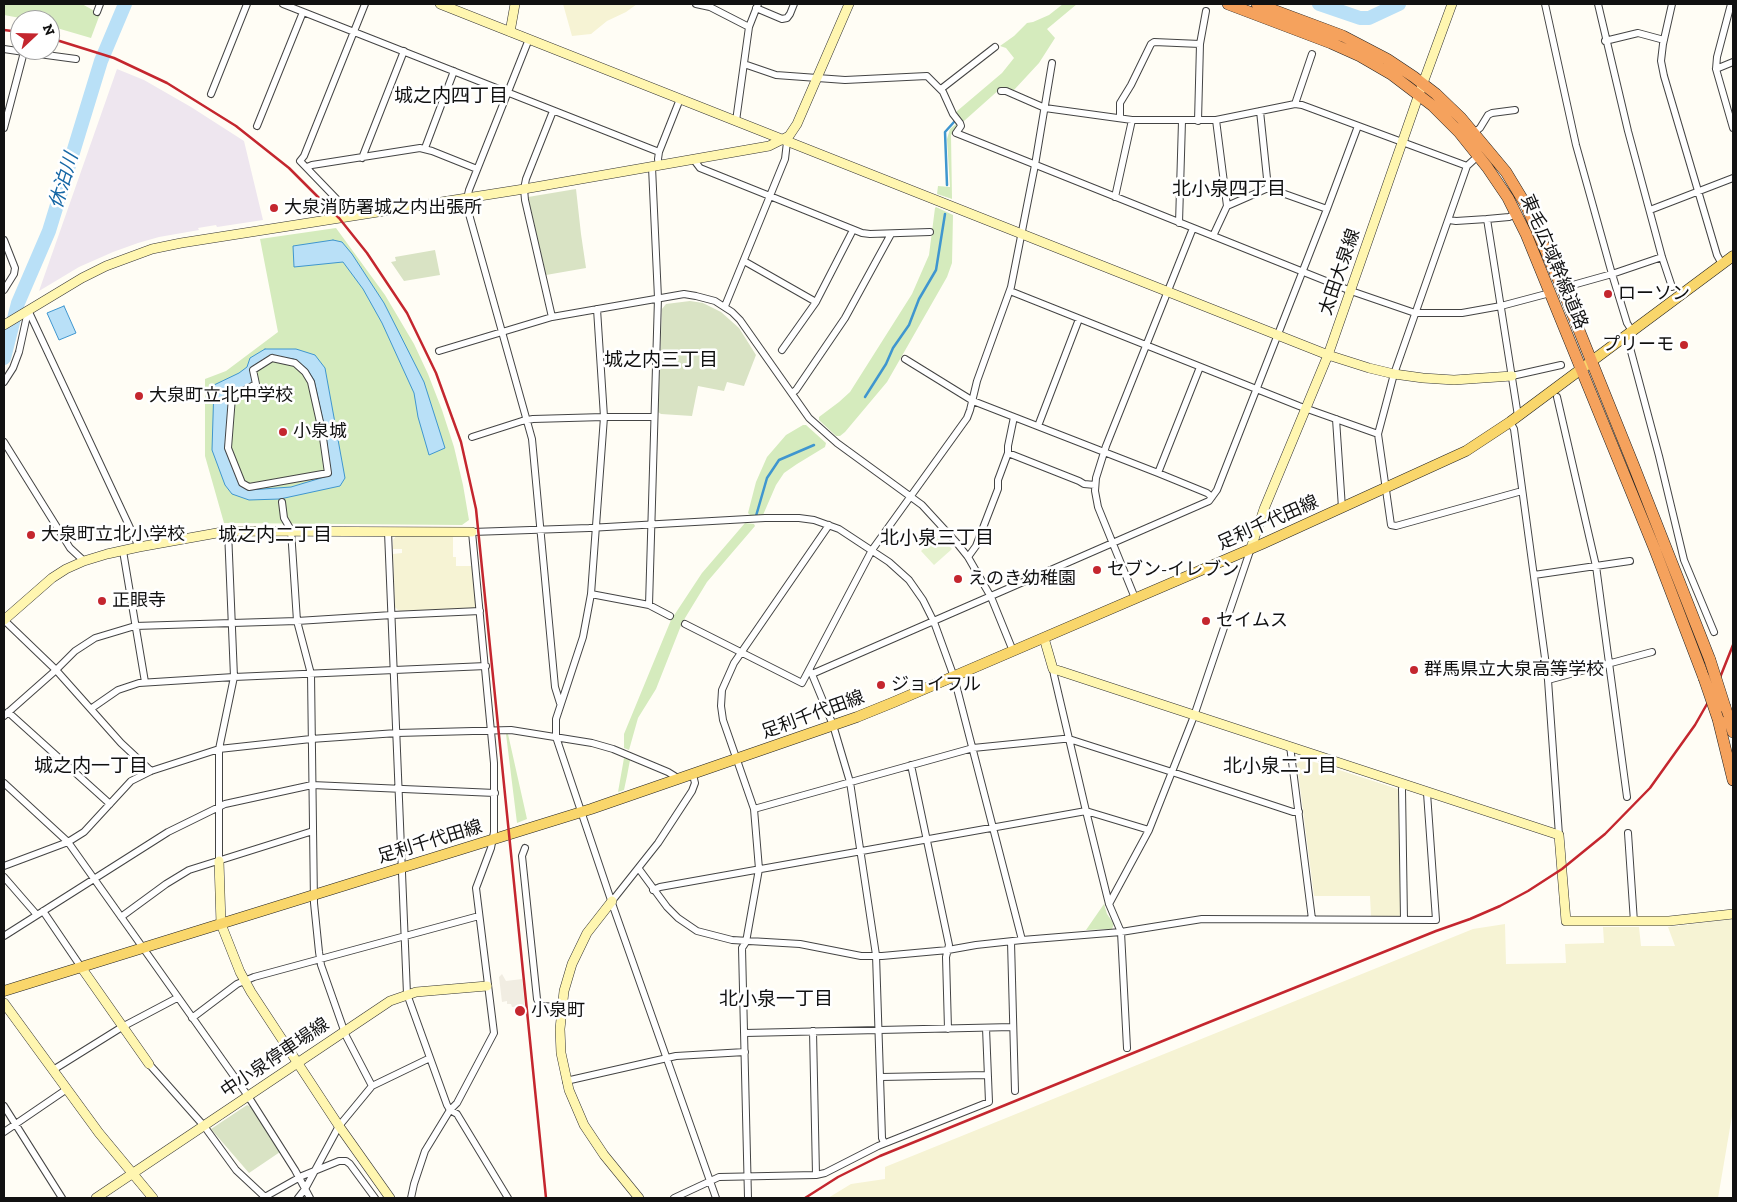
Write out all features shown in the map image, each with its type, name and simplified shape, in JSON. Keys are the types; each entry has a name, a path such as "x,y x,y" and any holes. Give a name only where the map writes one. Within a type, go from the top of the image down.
{"highway":[{"name":"東毛広域幹線道路","path":"1228,4 1360,56 1446,103 1475,132 1506,172 1526,205 1562,288 1710,660 1733,732"},
{"name":"東毛広域幹線道路","path":"1257,4 1320,27 1364,46 1387,59 1421,89 1459,132 1479,155 1508,198 1526,234 1680,613 1718,719 1733,780"}],"main road":[{"name":"足利千代田線","path":"4,991 492,840 678,780 833,725 954,677 1386,489 1466,451 1514,419 1733,256"}],"street":[{"path":"97,12 100,4"},
{"path":"212,94 247,4"},
{"path":"284,4 659,152"},
{"path":"353,216 300,161 304,156 364,4"},
{"path":"440,4 1328,355 1394,374 1454,380 1512,376 1560,365"},
{"path":"510,32 515,4"},
{"path":"696,4 710,7 749,26"},
{"path":"736,121 749,26 757,6 782,19 790,14 794,4"},
{"path":"5,324 64,287 106,266 152,249 694,160 763,147 784,141 797,124 848,4"},
{"name":"太田大泉線","path":"1252,548 1264,509 1328,355 1452,4"},
{"path":"1545,4 1576,145 1612,274 1628,323 1629,344 1684,560 1714,632"},
{"path":"1598,4 1605,41 1662,257 1672,286"},
{"path":"1672,4 1661,61 1697,191 1717,256 1722,264"},
{"path":"1731,4 1716,69 1732,119 1733,128"},
{"path":"1198,121 1200,44 1206,11"},
{"path":"257,126 303,12"},
{"path":"1605,41 1638,33 1664,40"},
{"path":"529,39 466,198 534,449 555,688 560,703"},
{"path":"1120,118 1122,98 1131,85 1151,44 1154,42 1200,44"},
{"path":"941,89 995,47"},
{"path":"362,158 404,52"},
{"path":"1295,104 1312,54"},
{"path":"60,57 76,59"},
{"path":"4,128 5,118 22,60"},
{"path":"1716,69 1733,62"},
{"path":"685,624 802,683 811,671 872,550 967,418 977,381 1010,291 1035,165 1052,63"},
{"path":"744,64 776,75 845,80 925,76 941,89 953,114 960,123 956,133 1350,291 1415,313 1462,313 1501,306 1550,293"},
{"path":"425,148 454,71"},
{"path":"1001,91 1006,91 1045,108 1132,120 1216,120 1295,104 1302,105 1467,166"},
{"path":"649,605 658,298 656,166 659,152 680,99"},
{"path":"552,317 524,189 526,179 553,110"},
{"path":"1475,132 1480,128 1488,115 1515,110"},
{"path":"1260,111 1268,188"},
{"path":"1115,197 1132,120"},
{"path":"1213,236 1227,206 1216,120"},
{"path":"1179,222 1182,121"},
{"path":"811,671 934,622 1114,544 1205,503 1212,497 1217,490 1278,336 1358,126"},
{"path":"725,306 786,154 784,141"},
{"path":"307,167 425,148 477,169"},
{"path":"1479,155 1467,166 1394,374 1378,434 1391,525 1396,526 1522,490"},
{"path":"694,160 700,168 853,230 870,234 930,232"},
{"path":"1650,210 1733,178"},
{"path":"1227,206 1268,188 1327,209"},
{"path":"1449,220 1488,219 1509,217 1516,214"},
{"path":"1488,219 1512,376 1514,429 1548,680 1566,921 1669,921 1733,914"},
{"path":"1135,598 1098,507 1095,485 1097,471 1193,228"},
{"path":"782,350 816,302 853,230"},
{"path":"792,393 801,383 845,318 890,234"},
{"path":"4,240 7,257 15,268 14,274 4,290"},
{"path":"1562,288 1662,257"},
{"path":"744,262 816,302"},
{"path":"1010,291 1306,409 1378,434"},
{"path":"439,350 552,317 658,298 684,294 715,301 725,306 740,320 810,418 837,443 910,496 945,528 968,557 991,597 1013,651"},
{"path":"597,309 604,417 591,594 583,637 556,719 556,737 716,1198"},
{"path":"4,382 14,368 20,352 25,312"},
{"path":"25,312 139,548"},
{"path":"1038,426 1079,319"},
{"path":"272,358 295,363 305,372 311,382 322,431 328,474 280,482 250,487 242,483 228,448 232,397 256,384 254,370 272,358"},
{"path":"905,358 973,401 1158,473 1212,497"},
{"path":"1158,473 1200,367"},
{"path":"1557,397 1596,566 1627,797"},
{"path":"472,437 527,420 654,417"},
{"path":"968,557 976,546 998,489 998,480 1008,453 1014,417"},
{"path":"1336,419 1342,508"},
{"path":"4,442 70,548 84,561"},
{"path":"1008,453 1071,477 1084,484 1095,485"},
{"path":"282,502 284,518 292,530 297,621 311,674 314,895 320,958 344,1031 372,1086"},
{"path":"151,771 121,742 56,670 4,620 52,578 84,561 123,550 228,531 472,532 596,528 785,518 814,520 852,536 899,570 917,590 934,622 954,677 1022,940"},
{"path":"748,1198 742,948 746,942 759,869 754,809 723,720 721,706 722,690 726,678 741,652 829,525"},
{"path":"4,876 40,913 81,967 149,1064 204,1126 236,1170 265,1198 299,1178 334,1162 346,1161 376,1198 388,1194 339,1126 297,1062 245,980 223,934 219,861 220,749 234,677 228,531"},
{"path":"388,532 407,994 450,1110 456,1114 508,1198"},
{"path":"411,1198 425,1151 450,1110 457,1103 493,1035 476,885 492,840 495,822 495,793 486,666 472,532"},
{"path":"1109,904 1149,830 1194,716 1252,548"},
{"path":"123,550 145,682"},
{"path":"1534,575 1630,561"},
{"path":"591,594 649,605 670,616"},
{"path":"110,804 6,714 75,652 95,638 135,626 297,621 480,611"},
{"path":"1044,638 1054,668 1069,739 1109,904 1121,932 1127,1048"},
{"path":"1548,680 1652,652"},
{"path":"92,708 118,690 145,682 486,666"},
{"path":"1054,668 1194,716 1559,835"},
{"path":"811,671 833,725 850,782 876,956 882,1138 884,1143"},
{"path":"4,866 68,842 84,832 131,781 151,771 220,749 311,739 397,733 512,730 592,743 621,752 668,772 678,780"},
{"path":"754,809 973,748 1069,739 1293,812 1299,812"},
{"path":"1290,746 1312,919"},
{"path":"911,765 949,945 946,957 948,1028"},
{"path":"639,1198 604,1156 588,1133 575,1108 566,1081 560,1040 564,991 581,943 593,923 658,844 692,790 695,783 692,775"},
{"path":"4,783 68,842 248,1096 310,1198"},
{"path":"4,936 168,832 219,806 312,784 495,793"},
{"path":"1402,789 1404,920"},
{"path":"638,869 667,907 697,931 721,938 746,942 800,944 851,955 876,956 948,950 1022,940 1121,932 1202,919 1436,920 1427,793"},
{"path":"653,890 660,887 1086,811 1149,830"},
{"path":"121,917 188,870 313,831"},
{"path":"1628,833 1634,922"},
{"path":"525,848 522,856 537,999 540,1006 562,1007"},
{"path":"192,1018 245,980 479,916"},
{"path":"1011,942 1015,1091"},
{"name":"中小泉停車場線","path":"96,1198 380,1006 407,994 429,990 487,986"},
{"path":"54,1070 122,1027 177,998"},
{"path":"4,1003 99,1133 154,1198"},
{"path":"744,1033 1013,1027"},
{"path":"674,1198 720,1177 816,1175 826,1173 884,1143 988,1102 986,1028"},
{"path":"813,1031 816,1175"},
{"path":"566,1081 676,1056 745,1052"},
{"path":"298,1198 305,1189 339,1126 372,1086 430,1058"},
{"path":"881,1077 987,1075"},
{"path":"4,1132 67,1089"},
{"path":"4,1106 62,1198"}],"shaded area":[{"path":"563,4 637,4 626,12 607,21 591,34 572,36"},
{"path":"117,69 144,80 244,141 263,220 198,228 199,230 138,243 79,267 39,291"},
{"path":"396,536 453,536 453,557 456,557 456,566 473,566 477,605 475,608 399,611 395,607 393,554 402,553 402,549 393,549 393,540"},
{"path":"1296,756 1401,790 1402,917 1371,916 1370,896 1314,896"},
{"path":"1733,919 1733,1110 1718,1198 828,1198 851,1184 885,1179 885,1167 1473,929 1505,924 1506,964 1566,963 1565,944 1604,943 1603,927 1639,927 1641,946 1675,946 1668,927"},
{"path":"502,974 506,981 522,979 525,1008 512,1007 511,1004 507,1004 507,1001 502,1002 499,977"}],"green space":[{"path":"4,4 82,4 100,14 91,38 60,29 60,10 10,10 10,16 4,15"},
{"path":"1063,4 1077,4 1047,29 1055,38 1039,63 1014,90 1001,88 964,121 960,119 956,112 1002,73 1014,58 1006,48 1000,46 1027,23 1049,15"},
{"path":"956,124 957,127 951,135 952,199 937,194 938,186 950,187 947,139 950,129"},
{"path":"576,189 586,268 546,275 528,197"},
{"path":"936,207 953,215 952,263 947,277 887,382 845,432 840,436 836,436 819,420 819,417 850,392 912,294 929,255"},
{"path":"336,228 385,295 414,344 428,374 454,447 463,485 469,520 462,525 224,523 205,456 205,379 226,371 278,332 260,239"},
{"path":"435,250 440,275 404,281 391,262 396,261 395,257"},
{"path":"690,301 703,303 721,312 739,328 756,355 744,386 727,382 724,391 698,386 692,416 661,414 658,412 662,309 666,304"},
{"path":"806,425 826,443 825,447 784,473 776,485 763,515 752,517 748,513 756,482 767,457 786,435"},
{"path":"745,523 754,524 755,526 707,582 682,623 656,689 638,718 629,750 624,748 624,734 671,620 702,573"},
{"path":"939,535 952,549 934,565 921,551"},
{"path":"506,734 508,734 527,819 517,823"},
{"path":"624,758 630,760 624,790 618,792"},
{"path":"1104,904 1107,914 1114,924 1112,929 1086,930"},
{"path":"247,1105 251,1107 280,1152 249,1173 211,1129"}],"water":[{"path":"333,240 342,242 352,254 384,303 424,382 445,448 429,455 418,417 414,393 382,323 363,289 343,262 294,267 293,246"},
{"path":"64,306 76,333 59,340 47,313"},
{"path":"265,349 296,349 315,355 325,368 345,478 340,486 280,499 249,500 232,494 225,485 212,450 214,385 247,367 250,358","holes":["272,356 294,359 307,369 314,380 325,430 331,475 291,487 249,490 240,485 225,448 230,396 254,383 251,369 256,364"]}],"waterway":[{"name":"休泊川","path":"4,358 18,303 49,231 101,61 125,4"},
{"name":"休泊川","path":"1319,4 1360,18 1369,18 1399,4"},
{"path":"947,185 945,132 954,122"},
{"path":"865,397 886,364 893,348 909,325 919,299 936,270 945,214"},
{"path":"756,516 767,478 779,460 814,445"}],"railway":[{"path":"4,30 10,31"},
{"path":"60,41 114,58 167,83 236,126 289,168 339,218 367,253 407,313 436,373 461,442 476,509 546,1198"},
{"path":"805,1198 838,1177 880,1156 1436,931 1470,919 1528,891 1562,869 1605,834 1650,788 1695,725 1715,690 1733,645"}],"place":[{"name":"大泉消防署城之内出張所","path":"274,208"},
{"name":"ローソン","path":"1608,294"},
{"name":"プリーモ","path":"1684,345"},
{"name":"大泉町立北中学校","path":"139,396"},
{"name":"小泉城","path":"283,432"},
{"name":"大泉町立北小学校","path":"31,535"},
{"name":"セブン-イレブン","path":"1097,570"},
{"name":"えのき幼稚園","path":"958,579"},
{"name":"正眼寺","path":"102,601"},
{"name":"セイムス","path":"1206,621"},
{"name":"群馬県立大泉高等学校","path":"1414,670"},
{"name":"ジョイフル","path":"881,685"},
{"name":"小泉町","path":"520,1011"}],"district":[{"name":"城之内四丁目","path":"451,97"},
{"name":"北小泉四丁目","path":"1229,190"},
{"name":"城之内三丁目","path":"661,361"},
{"name":"城之内二丁目","path":"275,536"},
{"name":"北小泉三丁目","path":"937,539"},
{"name":"城之内一丁目","path":"91,767"},
{"name":"北小泉二丁目","path":"1280,767"},
{"name":"北小泉一丁目","path":"776,1000"}]}
